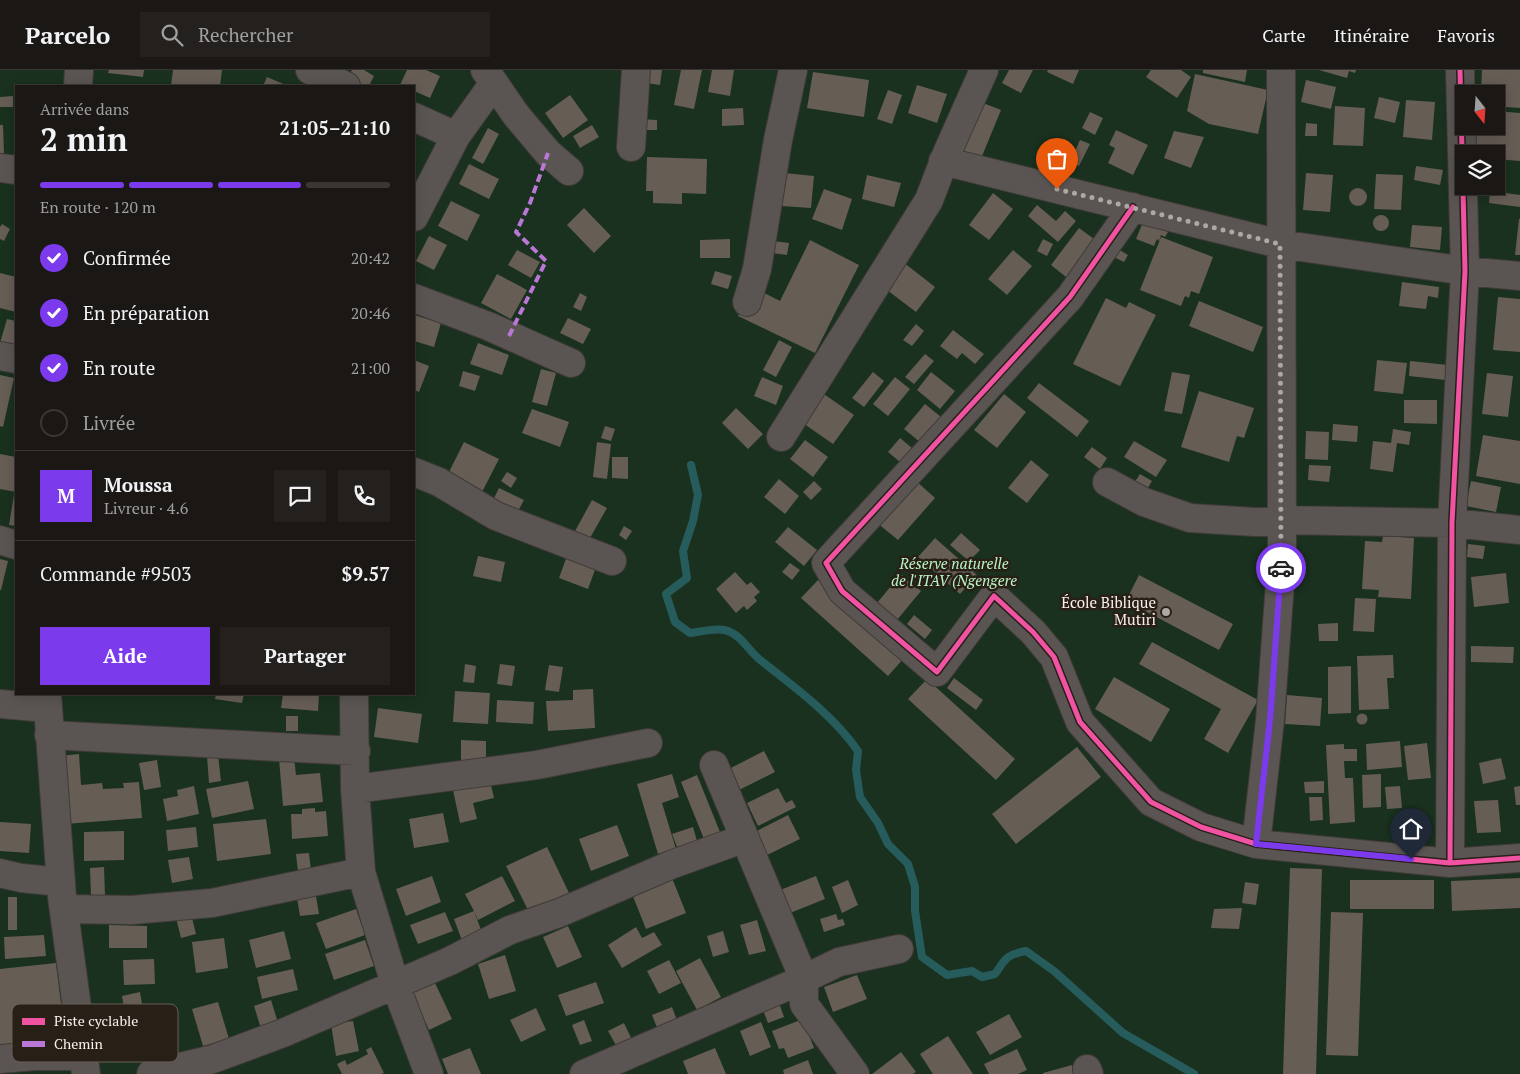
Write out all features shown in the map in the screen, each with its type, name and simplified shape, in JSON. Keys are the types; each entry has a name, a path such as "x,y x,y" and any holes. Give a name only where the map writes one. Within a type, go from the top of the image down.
{"street":[{"path":"78,85 79,70"},
{"path":"310,70 344,85"},
{"path":"631,147 636,70"},
{"path":"747,302 757,268 778,140 793,70"},
{"path":"781,437 929,200 984,70"},
{"path":"1256,844 1274,676 1282,556 1281,70"},
{"path":"1450,862 1452,523 1465,271 1460,70"},
{"path":"415,215 490,76 522,123 548,153 569,171"},
{"path":"415,117 456,136"},
{"path":"944,161 1280,244 1465,271 1520,276"},
{"path":"0,168 15,170"},
{"path":"1133,207 1070,297 826,563 842,591 937,672 994,596 1033,632 1054,657 1080,722 1151,802 1201,827 1256,844 1450,862 1520,858"},
{"path":"415,298 488,326 571,363"},
{"path":"0,356 15,359"},
{"path":"415,472 439,482 496,516 612,561"},
{"path":"1107,482 1144,502 1190,518 1255,522 1282,520 1452,523 1520,530"},
{"path":"0,540 15,545"},
{"path":"354,695 355,789 361,872 395,984 429,1074"},
{"path":"0,704 47,701 61,882 77,1004"},
{"path":"49,734 356,751"},
{"path":"355,789 537,765 648,743"},
{"path":"714,765 804,979 804,1004 855,1074"},
{"path":"151,1074 213,1059 283,1033 450,961 510,930 558,913 673,864 745,838"},
{"path":"64,909 132,910 212,903 361,872"},
{"path":"0,873 20,878 61,882"},
{"path":"584,1074 839,962 899,949"},
{"path":"68,1062 85,1065"}],"green space":[{"name":"Réserve naturelle de l'ITAV (Ngengere","path":"0,70 1520,70 1520,1074 0,1074"}],"building":[{"path":"109,70 144,70 143,77 108,73"},
{"path":"173,70 222,70 220,85 171,85"},
{"path":"352,70 364,70 374,76 370,85 362,85 348,77"},
{"path":"407,70 426,70 440,76 430,98 415,91 415,85 400,85"},
{"path":"648,70 662,70 660,85 646,83"},
{"path":"681,70 702,70 694,109 674,105"},
{"path":"712,70 734,70 730,96 708,92"},
{"path":"1009,70 1033,70 1021,93 1002,83"},
{"path":"1048,70 1079,70 1073,84 1047,72"},
{"path":"1151,70 1181,70 1191,77 1177,98 1146,77"},
{"path":"1203,70 1247,70 1245,82 1203,73"},
{"path":"1319,70 1356,70 1355,73 1349,71 1347,78"},
{"path":"1482,70 1520,70 1520,108 1505,107 1505,85 1481,85"},
{"path":"813,72 869,80 864,117 807,108"},
{"path":"1195,74 1268,90 1258,134 1209,124 1187,111"},
{"path":"267,77 286,85 263,85"},
{"path":"1306,80 1336,87 1331,109 1301,102"},
{"path":"917,85 947,94 937,123 908,113"},
{"path":"888,90 902,95 892,124 877,119"},
{"path":"570,95 588,120 563,138 545,113"},
{"path":"13,96 13,107 0,107 0,97"},
{"path":"1379,97 1400,102 1395,123 1374,118"},
{"path":"1406,100 1435,102 1432,140 1403,137"},
{"path":"978,101 1001,110 980,161 957,152"},
{"path":"1335,106 1365,108 1363,146 1333,145"},
{"path":"743,108 744,125 722,126 722,109"},
{"path":"1090,112 1103,118 1095,135 1082,128"},
{"path":"1505,112 1520,113 1520,161 1505,160 1505,145 1474,145 1475,135 1505,135"},
{"path":"639,119 657,120 657,130 638,130"},
{"path":"1306,123 1317,124 1317,136 1305,136"},
{"path":"0,125 3,125 4,153 0,153"},
{"path":"592,125 599,137 580,148 573,136"},
{"path":"488,128 499,134 483,164 472,158"},
{"path":"1116,130 1148,145 1133,175 1108,163 1115,148 1109,145"},
{"path":"1174,131 1204,137 1191,168 1164,158"},
{"path":"1080,140 1090,144 1079,166 1070,162"},
{"path":"647,157 707,159 706,194 682,193 682,204 653,203 653,191 646,191"},
{"path":"469,164 499,179 489,199 459,184"},
{"path":"1416,166 1443,170 1440,185 1414,180"},
{"path":"784,173 814,176 811,208 781,206"},
{"path":"1306,173 1333,175 1330,212 1303,210"},
{"path":"1376,174 1403,175 1401,210 1374,209"},
{"path":"867,175 901,183 894,207 862,199"},
{"path":"1358,188 1364,191 1367,197 1364,203 1358,206 1352,203 1349,197 1352,191"},
{"path":"824,189 852,199 842,230 812,219"},
{"path":"993,193 1013,209 989,240 969,225"},
{"path":"1505,193 1520,195 1520,207 1489,203 1490,195 1505,195"},
{"path":"451,201 480,215 467,241 438,226"},
{"path":"1037,205 1056,221 1065,211 1076,221 1058,242 1028,216"},
{"path":"584,208 611,236 594,253 567,225"},
{"path":"1378,215 1384,215 1389,220 1387,229 1378,231 1373,226 1373,220"},
{"path":"1519,219 1520,255 1515,255"},
{"path":"1143,222 1168,232 1165,237 1161,235 1159,241 1157,239 1154,246 1136,239"},
{"path":"2,224 10,229 4,241 0,239 0,227"},
{"path":"1412,225 1442,227 1440,250 1410,247"},
{"path":"1079,228 1094,239 1066,277 1051,265"},
{"path":"429,236 447,245 434,270 416,261"},
{"path":"1161,237 1213,257 1199,294 1191,291 1189,298 1185,296 1181,306 1140,290"},
{"path":"730,239 730,258 700,258 700,240"},
{"path":"1043,239 1053,244 1047,256 1037,251"},
{"path":"810,240 859,265 815,353 738,316 753,287 780,301"},
{"path":"773,241 789,243 787,255 772,253"},
{"path":"1118,249 1128,255 1124,262 1114,257"},
{"path":"517,250 540,262 531,278 508,265"},
{"path":"1013,250 1032,266 1007,295 988,279"},
{"path":"903,262 935,287 916,312 883,287"},
{"path":"715,271 732,276 728,289 711,284"},
{"path":"0,273 15,277 15,312 0,308"},
{"path":"497,274 527,290 511,319 481,303"},
{"path":"1402,282 1439,287 1438,298 1428,296 1426,309 1399,306"},
{"path":"580,293 587,297 581,311 573,307"},
{"path":"1498,297 1520,299 1520,352 1493,350"},
{"path":"1106,298 1126,308 1129,302 1156,315 1120,386 1073,364"},
{"path":"1199,301 1263,327 1253,352 1189,326"},
{"path":"415,315 441,323 434,347 415,341"},
{"path":"568,318 591,329 583,344 560,333"},
{"path":"7,319 15,321 15,348 0,343"},
{"path":"916,324 924,331 912,346 903,340"},
{"path":"953,330 984,354 975,364 962,353 957,359 940,346"},
{"path":"779,340 792,347 776,377 763,370"},
{"path":"478,343 509,355 502,375 470,364"},
{"path":"925,354 934,361 914,384 905,377"},
{"path":"415,360 429,366 419,392 415,390"},
{"path":"1377,360 1407,363 1403,394 1374,391"},
{"path":"1410,361 1448,365 1446,380 1409,376"},
{"path":"541,369 556,373 547,406 532,402"},
{"path":"463,371 480,376 475,391 459,386"},
{"path":"873,372 884,381 864,407 852,398"},
{"path":"931,372 955,391 940,409 917,390"},
{"path":"1172,372 1190,375 1182,414 1164,411"},
{"path":"1487,373 1513,376 1508,417 1482,414"},
{"path":"0,375 14,378 3,427 0,426"},
{"path":"762,377 783,386 776,405 754,396"},
{"path":"895,377 910,389 888,416 873,404"},
{"path":"1039,383 1089,421 1077,437 1027,398"},
{"path":"818,390 854,415 833,444 797,419"},
{"path":"1199,391 1254,408 1244,438 1237,436 1229,462 1181,447"},
{"path":"1004,394 1026,412 997,448 974,430"},
{"path":"1404,400 1437,400 1437,424 1404,423"},
{"path":"925,404 941,417 920,442 904,429"},
{"path":"736,408 763,434 748,449 722,423"},
{"path":"532,409 569,422 560,447 522,433"},
{"path":"1333,424 1358,426 1357,442 1332,440"},
{"path":"605,426 615,429 611,441 601,438"},
{"path":"1393,429 1411,432 1409,445 1397,443 1393,472 1370,469 1373,441 1391,443"},
{"path":"1306,431 1329,432 1328,460 1305,459"},
{"path":"1483,435 1520,441 1520,484 1476,476"},
{"path":"900,438 912,448 900,462 888,452"},
{"path":"805,440 828,457 813,477 790,459"},
{"path":"1134,441 1167,460 1156,477 1124,457"},
{"path":"464,442 499,459 482,492 448,474"},
{"path":"597,442 611,444 607,479 593,477"},
{"path":"1092,447 1107,458 1100,469 1084,457"},
{"path":"0,454 15,457 15,492 0,489"},
{"path":"612,457 628,457 628,479 612,478"},
{"path":"1031,460 1049,475 1027,503 1008,488"},
{"path":"1309,465 1331,466 1329,482 1308,480"},
{"path":"507,472 517,478 511,488 501,481"},
{"path":"1140,474 1152,481 1146,491 1134,483"},
{"path":"779,479 799,496 785,514 764,497"},
{"path":"914,479 935,498 898,540 876,522"},
{"path":"814,481 822,489 811,500 803,492"},
{"path":"1471,481 1501,487 1496,512 1466,506"},
{"path":"499,488 524,500 516,515 492,502"},
{"path":"14,495 15,495 15,526 9,525"},
{"path":"592,500 607,508 590,538 575,531"},
{"path":"624,526 632,531 626,540 619,535"},
{"path":"788,527 817,550 804,566 775,542"},
{"path":"961,533 980,550 969,561 950,545"},
{"path":"1383,536 1414,538 1411,599 1378,597 1379,590 1362,589 1365,541 1382,542"},
{"path":"935,538 977,575 960,594 918,557"},
{"path":"1468,544 1485,546 1483,559 1467,557"},
{"path":"478,556 505,562 501,582 473,576"},
{"path":"567,556 596,567 588,589 559,578"},
{"path":"0,559 8,561 1,590 0,590"},
{"path":"790,563 800,570 792,580 782,572"},
{"path":"735,572 747,585 751,582 760,592 754,597 757,601 747,610 744,606 736,613 716,589"},
{"path":"1506,573 1509,603 1474,607 1471,577"},
{"path":"901,574 921,591 897,620 877,603"},
{"path":"1139,575 1233,624 1219,650 1126,601"},
{"path":"818,580 904,658 888,676 801,598"},
{"path":"1355,598 1376,599 1374,632 1353,631"},
{"path":"914,615 932,630 925,639 907,624"},
{"path":"1338,623 1338,641 1319,641 1318,624"},
{"path":"1152,642 1258,700 1228,753 1204,739 1221,709 1139,664"},
{"path":"1471,646 1514,647 1513,663 1471,662"},
{"path":"1393,655 1394,678 1387,678 1389,709 1359,710 1357,656"},
{"path":"465,664 476,666 474,683 463,682"},
{"path":"500,664 515,666 512,686 497,684"},
{"path":"549,665 563,667 559,692 545,690"},
{"path":"1351,666 1351,713 1328,714 1328,667"},
{"path":"1114,677 1170,709 1151,742 1095,709"},
{"path":"954,678 983,700 976,710 947,688"},
{"path":"927,679 1015,759 996,780 908,699"},
{"path":"593,689 595,728 548,731 546,701 573,700 573,690"},
{"path":"455,691 490,693 488,724 453,722"},
{"path":"216,695 244,695 242,703 215,699"},
{"path":"283,695 319,695 318,711 281,708"},
{"path":"1287,695 1322,698 1320,726 1285,724"},
{"path":"497,700 534,702 533,724 496,722"},
{"path":"378,708 422,714 418,743 374,737"},
{"path":"1360,714 1364,714 1367,719 1366,723 1360,724 1357,721 1357,717"},
{"path":"286,716 298,716 298,731 286,731"},
{"path":"461,740 486,741 486,763 461,763"},
{"path":"1400,741 1402,767 1367,770 1366,744"},
{"path":"1427,743 1431,778 1408,780 1404,746"},
{"path":"1344,744 1344,749 1357,749 1357,761 1344,761 1345,778 1353,778 1355,822 1330,824 1326,745"},
{"path":"1077,747 1101,777 1016,844 992,814"},
{"path":"764,751 775,772 733,793 723,772"},
{"path":"79,754 81,785 102,783 103,789 124,788 123,783 139,782 142,818 65,824 59,756"},
{"path":"218,755 221,781 209,783 207,756"},
{"path":"294,757 296,775 320,773 323,802 283,806 279,759"},
{"path":"1501,758 1506,779 1483,784 1479,763"},
{"path":"157,760 161,787 144,790 139,763"},
{"path":"672,774 679,797 662,803 676,849 658,854 637,784"},
{"path":"1381,774 1381,807 1363,808 1362,775"},
{"path":"697,775 720,832 704,839 681,782"},
{"path":"248,781 254,809 212,818 206,789"},
{"path":"490,781 494,798 473,803 477,819 460,823 453,790"},
{"path":"1324,781 1324,793 1305,793 1304,782"},
{"path":"194,786 199,814 167,821 163,799 178,796 177,790"},
{"path":"1400,786 1402,808 1387,809 1385,787"},
{"path":"1520,786 1520,805 1516,805 1514,787"},
{"path":"778,788 786,803 792,800 796,807 758,826 747,803"},
{"path":"1309,797 1322,797 1323,820 1310,821"},
{"path":"1498,800 1501,832 1477,833 1474,801"},
{"path":"315,808 315,812 326,811 328,836 292,839 291,814 302,814 302,809"},
{"path":"443,813 449,842 414,848 409,819"},
{"path":"788,815 800,839 763,857 751,834"},
{"path":"266,819 271,854 217,861 213,824"},
{"path":"0,822 31,824 29,853 0,851"},
{"path":"617,825 629,856 591,871 579,839"},
{"path":"196,827 198,847 168,851 166,830"},
{"path":"693,827 697,841 677,847 672,834"},
{"path":"124,831 124,860 84,861 84,832"},
{"path":"547,847 570,895 530,914 506,866"},
{"path":"309,853 311,871 298,872 296,854"},
{"path":"189,857 193,879 172,883 168,860"},
{"path":"104,867 105,895 91,896 90,868"},
{"path":"1290,868 1322,869 1316,1074 1283,1074"},
{"path":"432,876 441,902 406,916 396,889"},
{"path":"502,876 515,901 478,920 465,894"},
{"path":"816,876 825,899 785,915 775,892"},
{"path":"672,878 686,913 646,929 632,894"},
{"path":"1520,878 1520,908 1452,911 1451,881"},
{"path":"848,880 858,905 842,913 832,887"},
{"path":"1350,880 1434,880 1434,909 1350,909"},
{"path":"1245,882 1259,884 1256,905 1242,903"},
{"path":"316,896 319,914 300,916 297,898"},
{"path":"8,897 17,897 17,930 8,930"},
{"path":"1242,908 1239,929 1211,928 1214,909"},
{"path":"356,909 365,935 326,949 316,923"},
{"path":"474,911 484,938 464,946 454,919"},
{"path":"445,912 453,931 418,944 410,925"},
{"path":"1331,912 1363,913 1358,1056 1326,1055"},
{"path":"191,914 196,934 181,938 176,918"},
{"path":"836,914 838,920 843,919 845,925 824,932 820,919"},
{"path":"757,920 766,951 749,955 740,925"},
{"path":"109,925 147,926 147,948 109,948"},
{"path":"568,926 582,957 557,968 543,937"},
{"path":"636,927 642,938 654,932 662,945 622,968 608,945"},
{"path":"284,931 291,959 256,968 249,940"},
{"path":"723,931 729,952 713,957 707,936"},
{"path":"44,935 46,956 5,959 4,937"},
{"path":"224,938 228,968 196,973 192,942"},
{"path":"365,940 374,966 334,980 325,954"},
{"path":"505,955 516,991 489,999 478,964"},
{"path":"700,958 721,997 697,1010 676,971"},
{"path":"154,959 155,984 124,985 123,960"},
{"path":"669,960 681,983 659,994 647,971"},
{"path":"56,963 61,1004 12,1004 12,1043 0,1045 0,969"},
{"path":"293,969 298,990 262,999 257,977"},
{"path":"857,975 867,999 833,1012 824,987"},
{"path":"596,982 604,1003 566,1016 558,995"},
{"path":"435,983 452,1019 429,1030 412,993"},
{"path":"140,992 142,1004 123,1004 122,996"},
{"path":"271,1000 279,1026 262,1032 254,1006"},
{"path":"218,1002 229,1039 203,1046 192,1009"},
{"path":"779,1003 784,1017 768,1023 763,1010"},
{"path":"672,1007 678,1023 658,1030 652,1015"},
{"path":"536,1008 546,1030 521,1042 510,1020"},
{"path":"1009,1014 1022,1037 990,1055 976,1032"},
{"path":"803,1019 814,1048 788,1058 784,1048 779,1049 772,1031"},
{"path":"584,1020 592,1041 580,1045 572,1025"},
{"path":"353,1021 359,1051 336,1056 331,1024"},
{"path":"761,1022 771,1047 750,1056 740,1031"},
{"path":"624,1023 632,1040 617,1047 608,1031"},
{"path":"948,1036 973,1074 933,1074 920,1054"},
{"path":"371,1047 384,1073 342,1074 337,1064 345,1060 347,1065 368,1054 366,1050"},
{"path":"470,1048 481,1074 448,1074 442,1059"},
{"path":"715,1048 726,1074 688,1074 683,1061"},
{"path":"1017,1049 1027,1070 1018,1074 989,1074 984,1064"},
{"path":"901,1052 916,1072 913,1074 872,1074"},
{"path":"808,1060 813,1074 784,1074 783,1070"},
{"path":"1072,1065 1075,1074 1043,1074 1043,1073"}],"waterway":[{"path":"691,465 698,495 693,521 683,551 687,578 666,594 675,622 690,633 724,630 735,635 759,659 824,713 858,751 856,770 860,797 878,823 888,844 908,864 915,887 915,911 922,957 947,975 972,971 982,977 995,974 1007,958 1026,951 1054,971 1123,1033 1194,1074"}],"marked path":[{"path":"509,336 546,261 516,232 530,203 548,153"}],"cycle path":[{"path":"1450,863 1452,523 1465,271 1460,70"},
{"path":"1133,207 1070,297 826,563 842,591 937,672 994,596 1033,632 1054,657 1080,722 1151,802 1201,827 1256,844 1450,863 1520,858"}],"way so far":[{"path":"1057,189 1280,244 1281,568"}],"place":[{"name":"École Biblique Mutiri","path":"1166,612"}],"route":[{"path":"1281,568 1270,720 1256,844 1411,859"}]}
